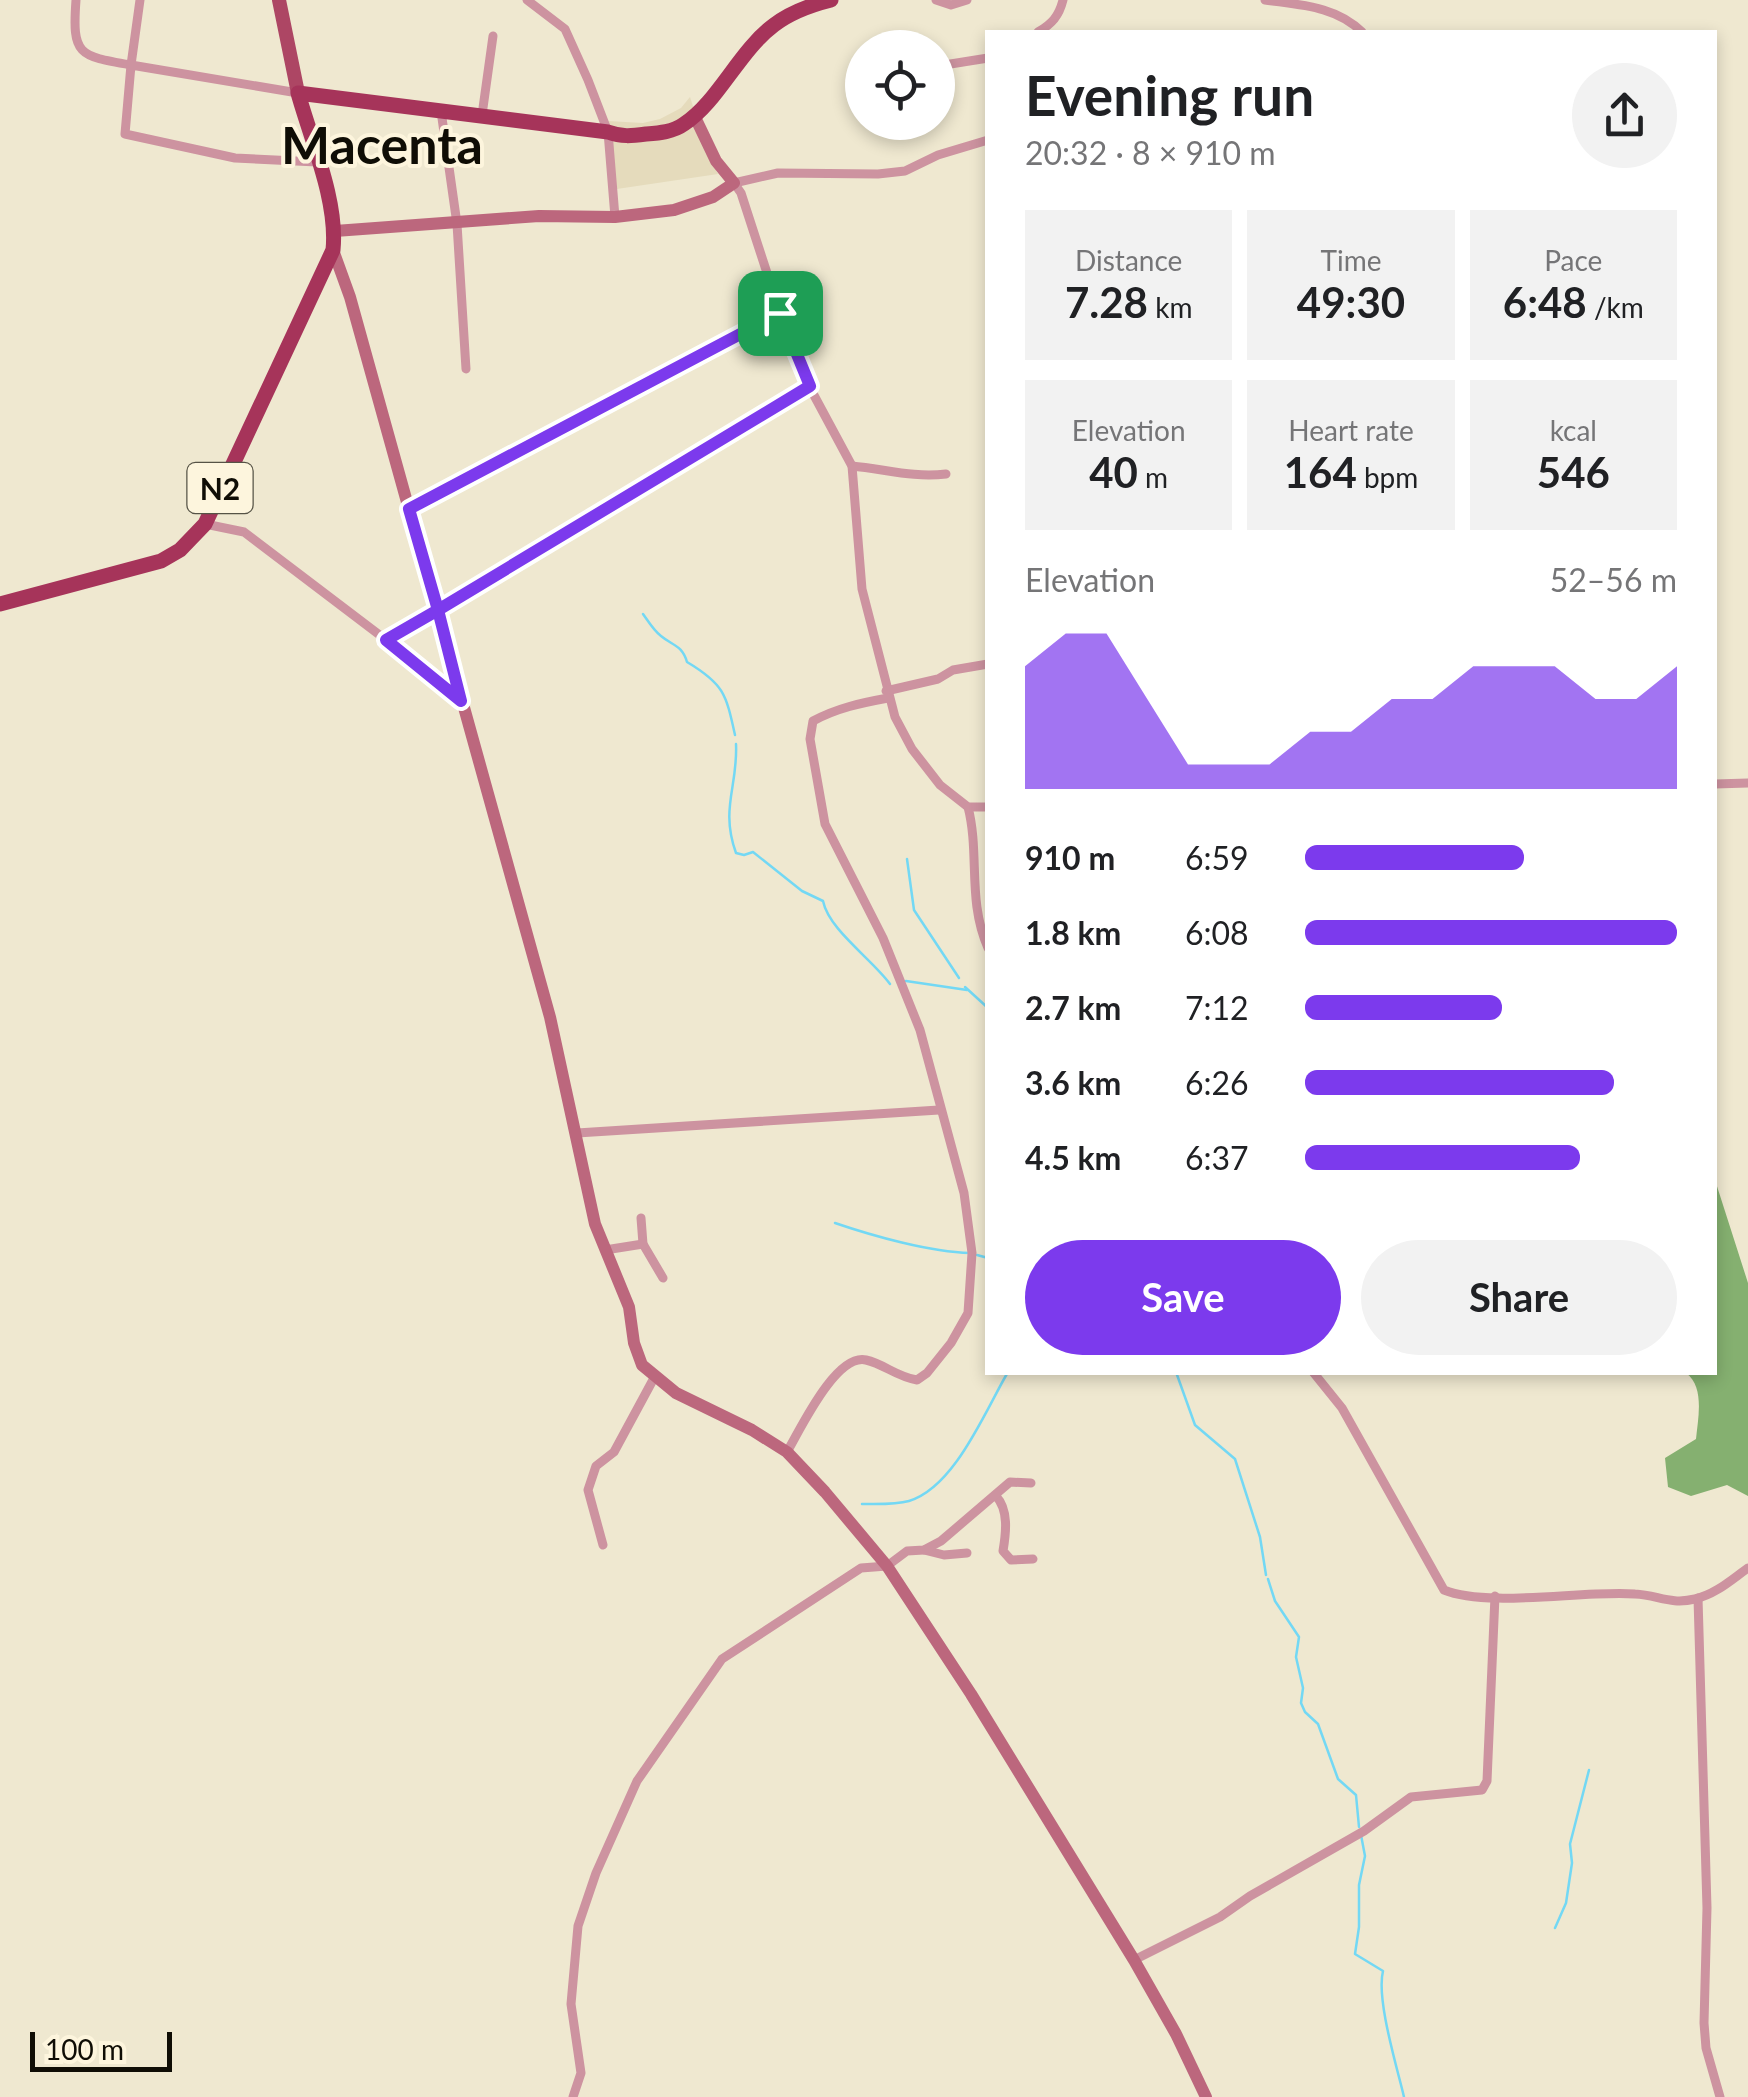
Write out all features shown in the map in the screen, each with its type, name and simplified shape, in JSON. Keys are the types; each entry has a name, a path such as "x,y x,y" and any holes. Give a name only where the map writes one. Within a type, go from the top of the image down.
{"highway":[{"path":"298,93 608,132 624,138 665,132 683,125 694,115 748,48 772,26 792,13 832,0"},
{"name":"N2","path":"0,604 162,561 180,550 205,524 333,250 335,231 298,93"}],"main road":[{"path":"279,0 298,93"},
{"path":"335,231 539,216 615,217 674,210 714,197 734,183 716,161 694,115"},
{"path":"333,250 350,297 550,1017 586,1188 605,1250 629,1308 642,1365 676,1393 787,1452 826,1492 886,1566 971,1694 1134,1960 1206,2097"}],"street":[{"path":"76,0 73,35 78,49 90,58 298,93"},
{"path":"140,0 125,134 235,158 317,162"},
{"path":"527,0 565,29 608,132 615,217"},
{"path":"936,0 951,5 967,0"},
{"path":"1042,30 1060,12 1063,0"},
{"path":"1265,0 1324,8 1360,30"},
{"path":"482,115 493,36"},
{"path":"955,65 985,59"},
{"path":"441,109 457,224 466,369"},
{"path":"984,808 968,807 940,785 912,749 887,695 862,590 852,466 810,386 734,183 778,174 878,174 905,170 985,141"},
{"path":"409,509 780,313"},
{"path":"386,640 810,386"},
{"path":"852,466 891,474 946,474"},
{"path":"205,524 244,532 461,701"},
{"path":"787,1452 837,1371 857,1359 868,1360 903,1378 917,1380 927,1373 968,1313 972,1253 966,1211 928,1056 882,938 825,824 810,739 813,721 854,704 938,680 952,670 985,664"},
{"path":"1717,784 1748,782"},
{"path":"968,807 973,825 974,905 985,939"},
{"path":"576,1132 939,1110"},
{"path":"641,1218 642,1244 663,1278"},
{"path":"605,1250 642,1244"},
{"path":"1315,1375 1342,1408 1438,1584 1456,1595 1639,1594 1664,1602 1698,1598 1716,1591 1748,1568"},
{"path":"603,1545 588,1490 596,1466 614,1452 654,1378"},
{"path":"924,1550 942,1541 1010,1482 1030,1483"},
{"path":"996,1496 1003,1503 1006,1522 1003,1551 1011,1560 1033,1559"},
{"path":"572,2097 582,2073 571,2004 578,1926 596,1873 638,1781 722,1659 861,1568 886,1566 906,1551 967,1553"},
{"path":"1134,1960 1220,1916 1360,1833 1410,1797 1482,1790 1487,1781 1495,1596"},
{"path":"1698,1598 1707,1908 1704,2023 1706,2048 1720,2097"}],"shaded area":[{"path":"690,97 718,174 610,190 608,121 643,123 660,119 681,108"}],"green space":[{"path":"1717,1186 1748,1283 1748,1496 1727,1485 1691,1496 1668,1487 1665,1458 1696,1439 1698,1394 1688,1375 1717,1375"}],"waterway":[{"path":"643,614 658,634 680,649 687,662 722,691 735,735"},
{"path":"736,744 729,810 736,853 753,852 802,891 823,901 833,923 890,984"},
{"path":"907,859 914,910 959,978"},
{"path":"906,981 967,990"},
{"path":"965,987 985,1005"},
{"path":"835,1223 884,1238 970,1253"},
{"path":"977,1255 985,1257"},
{"path":"862,1504 909,1501 941,1480 967,1446 1006,1375"},
{"path":"1177,1375 1195,1425 1235,1459 1260,1537 1266,1575"},
{"path":"1268,1579 1275,1601 1299,1637 1296,1657 1303,1688 1301,1703 1318,1724 1338,1779 1356,1795 1359,1827"},
{"path":"1555,1928 1566,1903 1572,1863 1570,1844 1589,1770"},
{"path":"1361,1835 1365,1856 1359,1885 1355,1954 1383,1971 1385,2015 1404,2097"}],"district":[{"name":"Macenta","path":"382,144"}],"route":[{"path":"780,313 409,509 438,610 386,640 461,701 438,610 810,386 780,313"}]}
